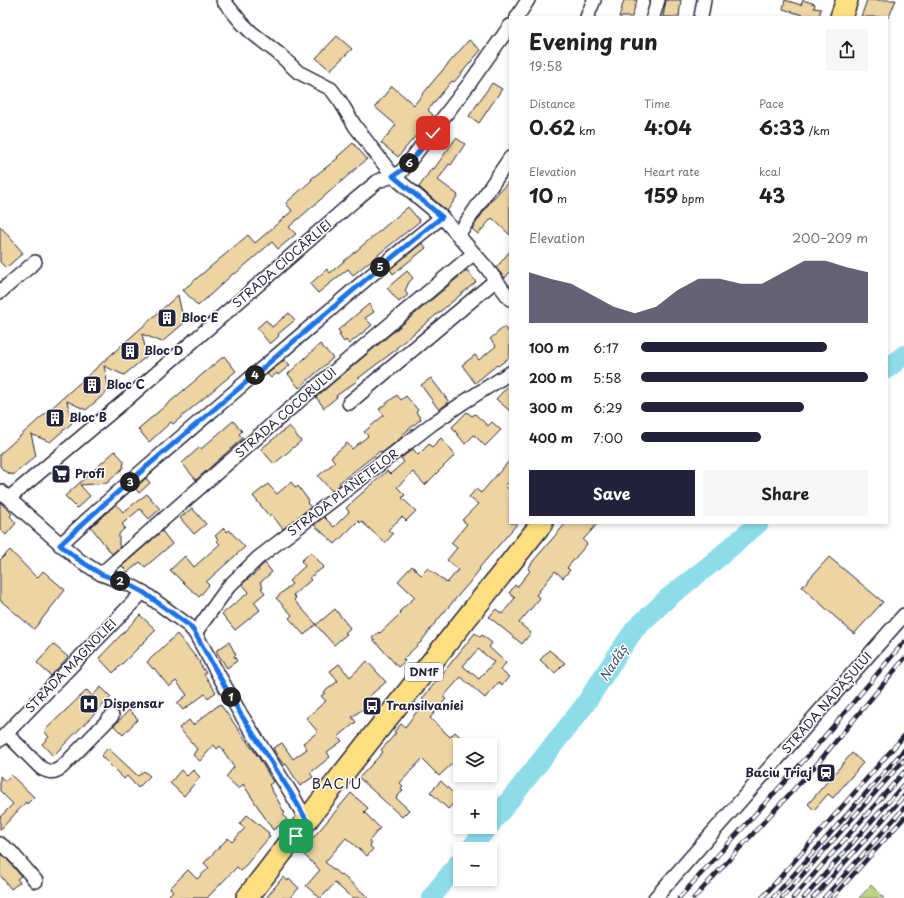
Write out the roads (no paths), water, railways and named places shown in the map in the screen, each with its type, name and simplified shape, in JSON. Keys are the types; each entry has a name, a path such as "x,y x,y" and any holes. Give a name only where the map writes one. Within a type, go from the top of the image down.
{"main road":[{"path":"841,16 847,0"},
{"name":"DN1F","path":"247,898 541,524"}],"street":[{"path":"223,0 251,32 279,54 298,72 331,89 359,132 393,176 442,217 508,293"},
{"path":"518,16 528,0"},
{"path":"587,16 594,0"},
{"path":"653,16 658,0"},
{"path":"701,16 704,0"},
{"name":"STRADA CIOCÂRLIEI","path":"5,494 127,399 378,181 401,172 433,133 509,27"},
{"path":"458,235 509,159"},
{"path":"60,545 160,456 347,295 442,217"},
{"name":"STRADA COCORULUI","path":"101,574 285,413 473,254"},
{"path":"0,292 35,262"},
{"path":"349,404 496,280"},
{"name":"STRADA PLANETELOR","path":"195,633 229,586 258,558 432,424 509,374"},
{"path":"5,494 60,545 79,560 101,574 130,585 143,592 182,620 195,633 240,713 307,821"},
{"name":"STRADA MAGNOLIEI","path":"3,737 143,592"},
{"name":"STRADA NADĂȘULUI","path":"655,898 904,615"},
{"path":"3,737 41,768 48,772 55,772 62,767 112,716"},
{"path":"0,844 11,852 36,881"}],"waterway":[{"name":"Nadăș","path":"888,368 904,355"},
{"name":"Nadăș","path":"497,816 584,706 635,629 669,597 758,524"},
{"name":"Nadăș","path":"476,842 482,834"},
{"name":"Nadăș","path":"431,898 453,870"}],"railway":[{"path":"679,898 808,756 904,642"},
{"path":"694,898 817,764 904,659"},
{"path":"762,898 904,736"},
{"path":"773,898 904,750"},
{"path":"782,898 904,760"},
{"path":"793,898 904,772"},
{"path":"804,898 904,784"},
{"path":"813,898 904,796"},
{"path":"824,898 904,808"},
{"path":"832,898 904,818"}],"place":[{"name":"Bloc E","path":"167,318"},
{"name":"Bloc D","path":"130,351"},
{"name":"Bloc C","path":"92,385"},
{"name":"Bloc B","path":"55,418"},
{"name":"Profi","path":"61,474"},
{"name":"Dispensar","path":"89,704"},
{"name":"Transilvaniei","path":"372,706"},
{"name":"Baciu Triaj","path":"826,773"}],"district":[{"name":"BACIU","path":"337,784"}]}
